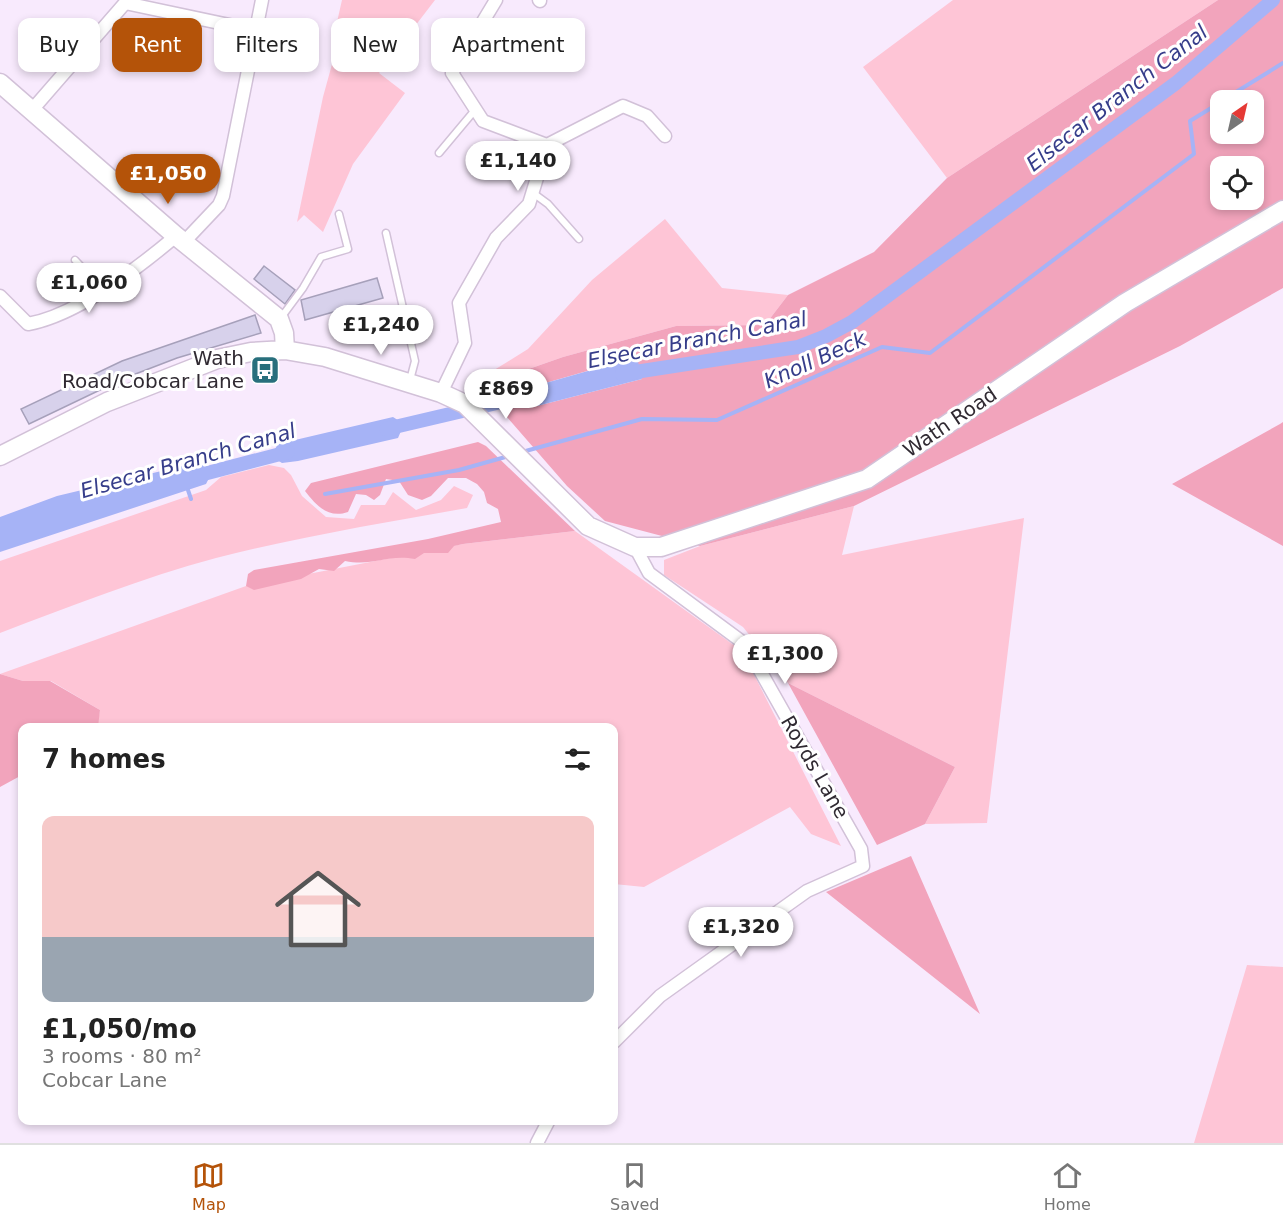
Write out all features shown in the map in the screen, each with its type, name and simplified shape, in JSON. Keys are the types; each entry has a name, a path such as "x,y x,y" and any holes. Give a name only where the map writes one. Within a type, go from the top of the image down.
{"main road":[{"path":"1,86 32,110 180,239 279,319 284,333 285,350"},
{"name":"Wath Road","path":"441,393 465,404 588,526 635,548 661,547 867,479 1125,303 1283,210"},
{"path":"0,456 106,402 208,363 251,352 285,350 325,357 441,393"}],"street":[{"path":"259,18 262,0"},
{"path":"496,0 452,73 483,121 547,145"},
{"path":"32,110 125,3 214,22"},
{"path":"0,296 28,324 46,320 103,290 142,265 180,239 219,205 223,196 248,72"},
{"path":"441,393 465,343 459,303 496,238 529,204 547,145 622,106 647,116 665,136"},
{"name":"Royds Lane","path":"618,1038 660,996 807,891 863,866 861,849 745,644 649,573 635,548"},
{"path":"537,1143 546,1125"}],"lane":[{"path":"439,153 475,109"},
{"path":"533,194 548,204 579,240"},
{"path":"279,319 303,288 321,257 348,249 339,214"},
{"path":"386,233 415,361 409,383"},
{"path":"75,260 103,290"}],"shaded area":[{"path":"342,0 435,0 419,21 419,18 338,18"},
{"path":"953,0 1218,0 947,178 863,67"},
{"path":"1218,0 1283,0 1283,288 1180,346 854,506 700,546 605,521 567,486 480,386 563,357 676,326 765,325 788,295 874,252 947,178","holes":["636,357 642,379 537,406 522,403 521,390"]},
{"path":"331,68 331,72 380,72 405,93 353,164 323,232 304,215 297,222"},
{"path":"665,219 722,288 788,295 765,325 676,326 563,357 480,386 486,375 528,349 592,280"},
{"path":"1283,422 1283,546 1172,484 1280,424"},
{"path":"478,442 486,446 575,531 463,544 454,546 448,553 424,553 415,559 396,558 364,563 345,561 334,571 319,569 301,579 254,590 246,586 248,574 254,570 428,539 501,522 498,509 487,503 484,492 477,484 466,478 448,478 431,496 422,500 408,495 399,481 386,479 380,495 374,500 366,495 356,494 348,512 341,514 334,514 323,509 305,491 311,483"},
{"path":"269,465 284,468 291,475 302,496 326,517 354,519 361,505 385,505 393,492 416,510 441,500 454,486 473,495 467,508 309,537 247,550 188,566 0,633 0,561 206,490 221,477"},
{"path":"854,506 842,555 1024,518 987,823 925,824 955,767 788,683 743,627 664,575 664,560 700,546"},
{"path":"575,531 742,651 841,846 811,834 790,807 644,887 618,884 618,723 98,723 100,710 51,681 23,681 0,674 246,586 463,544"},
{"path":"0,674 23,681 50,681 100,710 98,723 18,723 18,777 0,787"},
{"path":"788,683 955,767 925,824 877,845"},
{"path":"911,856 980,1014 826,892"},
{"path":"1247,965 1283,967 1283,1143 1194,1143"}],"water":[{"path":"637,357 642,379 537,406 522,403 521,390"},
{"path":"393,417 404,424 398,438 298,461 282,463 271,456 278,444"},
{"path":"199,462 213,470 206,484 0,552 0,517 57,496"}],"building":[{"path":"264,266 295,290 285,304 254,279"},
{"path":"377,278 383,298 305,320 301,300"},
{"path":"255,315 261,333 177,358 125,378 29,424 21,409 122,361"}],"waterway":[{"name":"Elsecar Branch Canal","path":"622,374 798,347 852,322 1176,83 1273,0"},
{"name":"Knoll Beck","path":"1239,90 1283,63"},
{"name":"Knoll Beck","path":"522,452 642,419 717,420 882,347 930,353 1194,154 1190,121 1210,109"},
{"name":"Elsecar Branch Canal","path":"386,429 539,393"},
{"name":"Elsecar Branch Canal","path":"196,476 288,452"},
{"name":"Knoll Beck","path":"325,494 459,470 509,456"},
{"path":"188,490 191,499"}],"place":[{"name":"Wath Road/Cobcar Lane","path":"265,370"}]}
